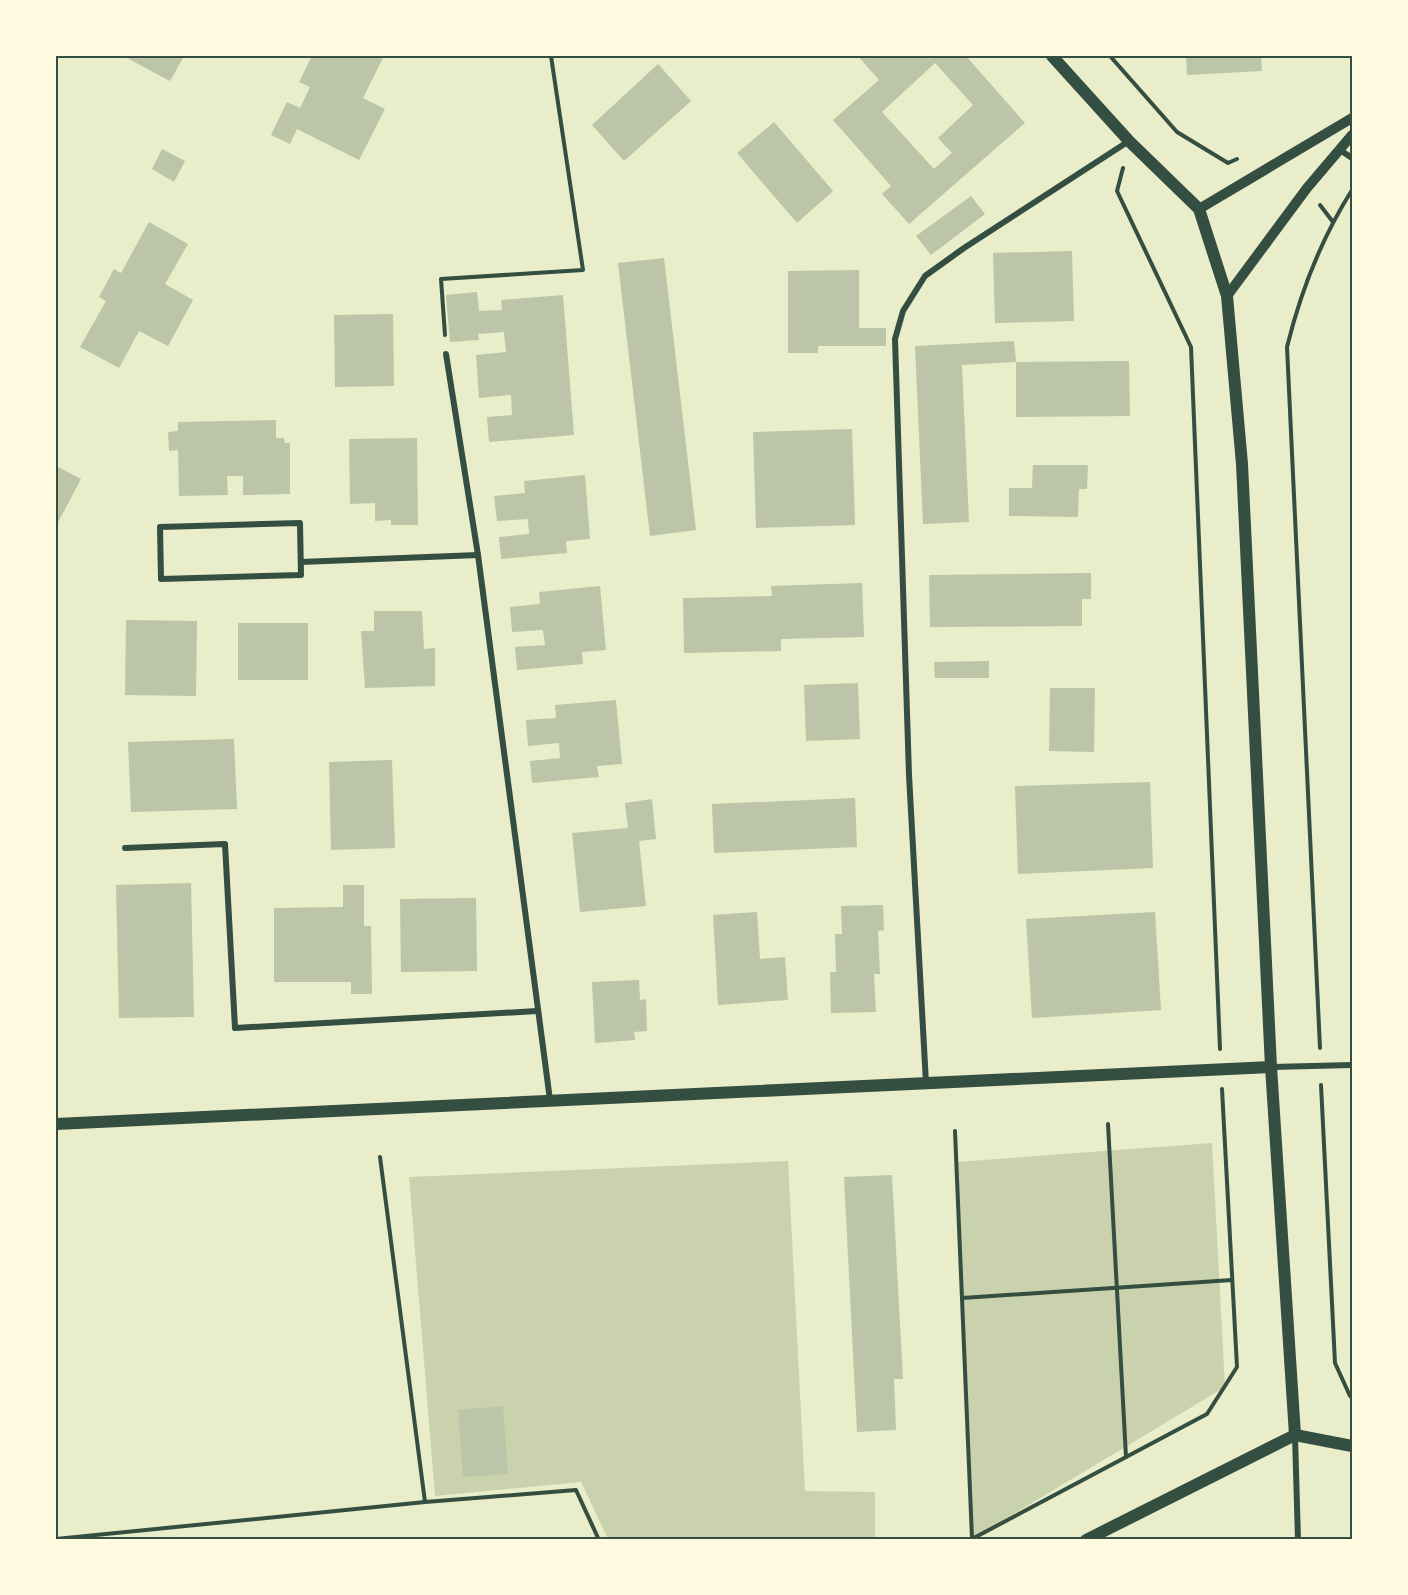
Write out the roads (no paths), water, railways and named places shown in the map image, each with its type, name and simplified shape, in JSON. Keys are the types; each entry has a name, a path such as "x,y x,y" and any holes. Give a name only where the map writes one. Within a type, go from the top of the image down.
{"main road":[{"path":"1052,56 1129,141 1199,209 1227,296 1242,464 1271,1067 1295,1435"},
{"path":"56,1124 1271,1067"},
{"path":"1086,1539 1295,1435 1353,1446"}],"street":[{"path":"1199,209 1353,118"},
{"path":"1227,296 1307,188 1353,135"},
{"path":"926,1083 909,775 895,339 903,311 925,276 964,248 1129,141"},
{"path":"1340,150 1353,158"},
{"path":"446,354 478,555 550,1100"},
{"path":"300,523 301,562 302,575 161,579 160,527 300,523"},
{"path":"301,562 478,555"},
{"path":"125,848 225,844 235,1028 537,1011"},
{"path":"1271,1067 1353,1065"},
{"path":"1295,1435 1298,1539"}]}
